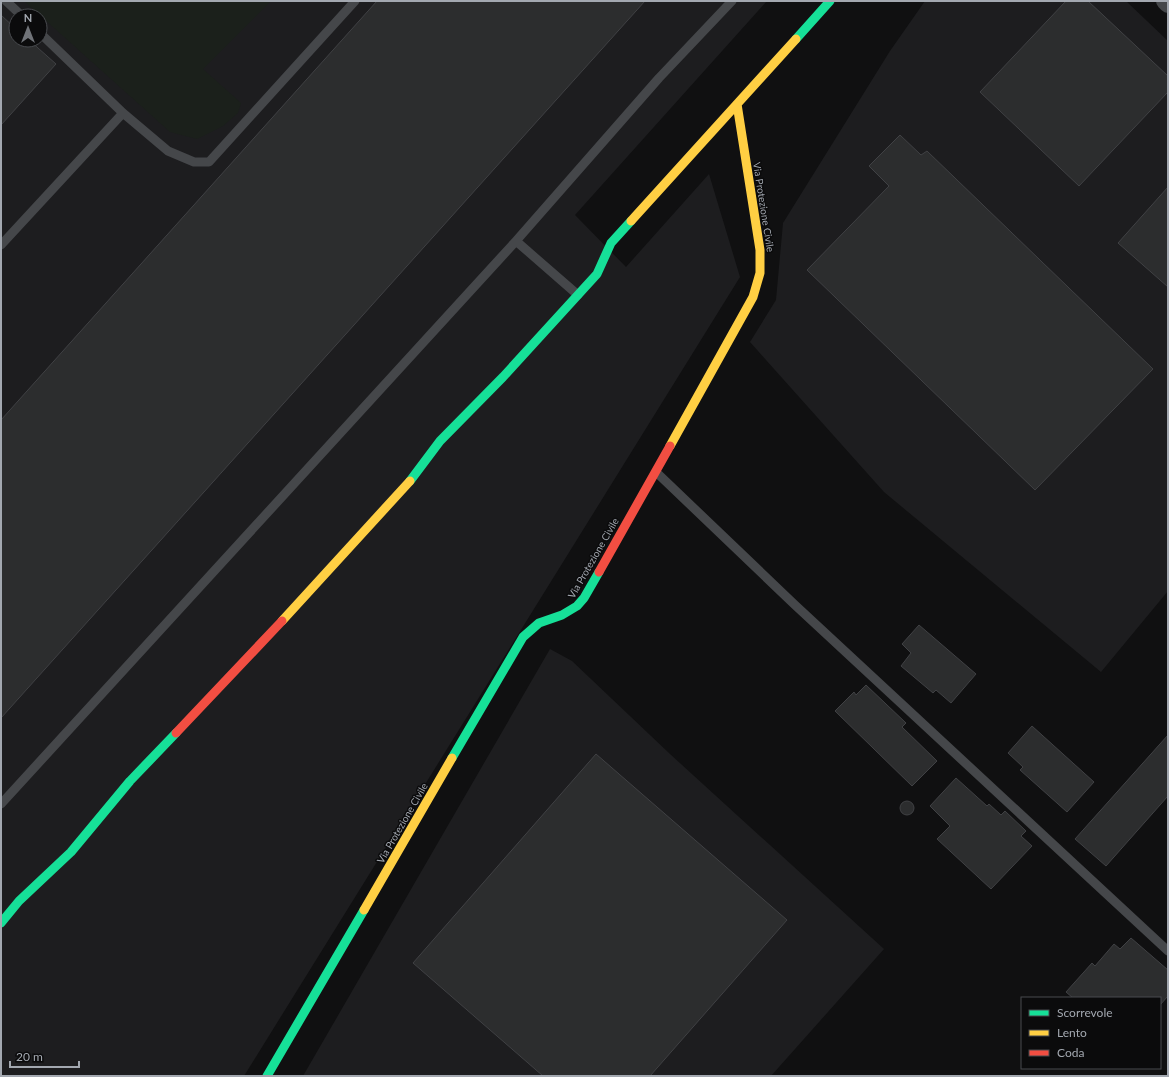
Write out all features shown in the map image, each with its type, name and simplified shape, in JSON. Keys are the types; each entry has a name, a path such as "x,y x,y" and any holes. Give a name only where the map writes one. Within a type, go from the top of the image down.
{"street":[{"path":"1,923 19,901 72,852 130,781 252,653 416,475 440,441 503,377 597,274 611,243 830,1"},
{"path":"1165,1 1168,4"},
{"name":"Via Protezione Civile","path":"267,1076 523,637 537,623 566,615 581,603 750,304 758,281 760,250 737,104"}],"lane":[{"path":"6,1 13,8"},
{"path":"48,41 123,113 168,152 194,162 209,162 354,1"},
{"path":"1,804 516,241 659,78 732,1"},
{"path":"1,245 123,113"},
{"path":"516,241 578,295"},
{"path":"656,472 795,605 1168,951"}],"shaded area":[{"path":"1,1 767,1 575,215 626,267 709,174 740,277 244,1076 1,1076"},
{"path":"24,1 271,1 203,69 241,103 238,113 223,126 197,139 170,132 48,23 48,8 32,8"},
{"path":"925,1 1126,1 1168,41 1168,591 1101,672 884,492 750,342 776,300 783,223 890,51"},
{"path":"550,649 572,661 670,754 884,949 771,1076 303,1076"}],"building":[{"path":"377,1 645,1 1,718 1,420"},
{"path":"1066,1 1088,1 1168,76 1168,92 1079,186 980,92"},
{"path":"1,15 8,22 8,48 38,48 56,64 1,125"},
{"path":"900,135 921,155 927,151 1153,369 1035,490 807,270 889,186 869,166"},
{"path":"1168,187 1168,287 1118,243"},
{"path":"919,625 976,674 951,703 936,690 933,693 901,666 911,653 902,644"},
{"path":"866,685 906,723 902,727 937,761 912,786 835,711 854,692 856,695"},
{"path":"1032,726 1094,782 1067,812 1020,770 1023,767 1008,753"},
{"path":"1168,735 1168,796 1106,866 1075,839"},
{"path":"596,754 787,920 650,1076 543,1076 413,963"},
{"path":"956,778 987,806 989,804 1001,815 1005,811 1026,831 1021,836 1032,846 991,889 937,839 950,826 930,806"},
{"path":"904,801 910,801 914,805 914,811 910,815 904,815 900,811 900,805"},
{"path":"1131,938 1168,970 1168,996 1161,1004 1161,997 1072,997 1066,992 1092,963 1095,966 1114,944 1120,949"}],"traffic: fast":[{"path":"796,39 830,1"},
{"path":"410,481 440,441 503,377 597,274 611,243 631,221"},
{"path":"452,758 523,637 539,623 562,615 577,606 584,598 599,572"},
{"path":"1,923 19,901 71,852 130,781 176,733"},
{"path":"267,1076 364,910"}],"traffic: slow":[{"path":"631,221 796,39"},
{"path":"670,446 753,297 760,273 760,250 737,104"},
{"path":"282,621 410,481"},
{"path":"364,910 452,758"}],"traffic: jam":[{"path":"599,572 670,446"},
{"path":"176,733 282,621"}]}
